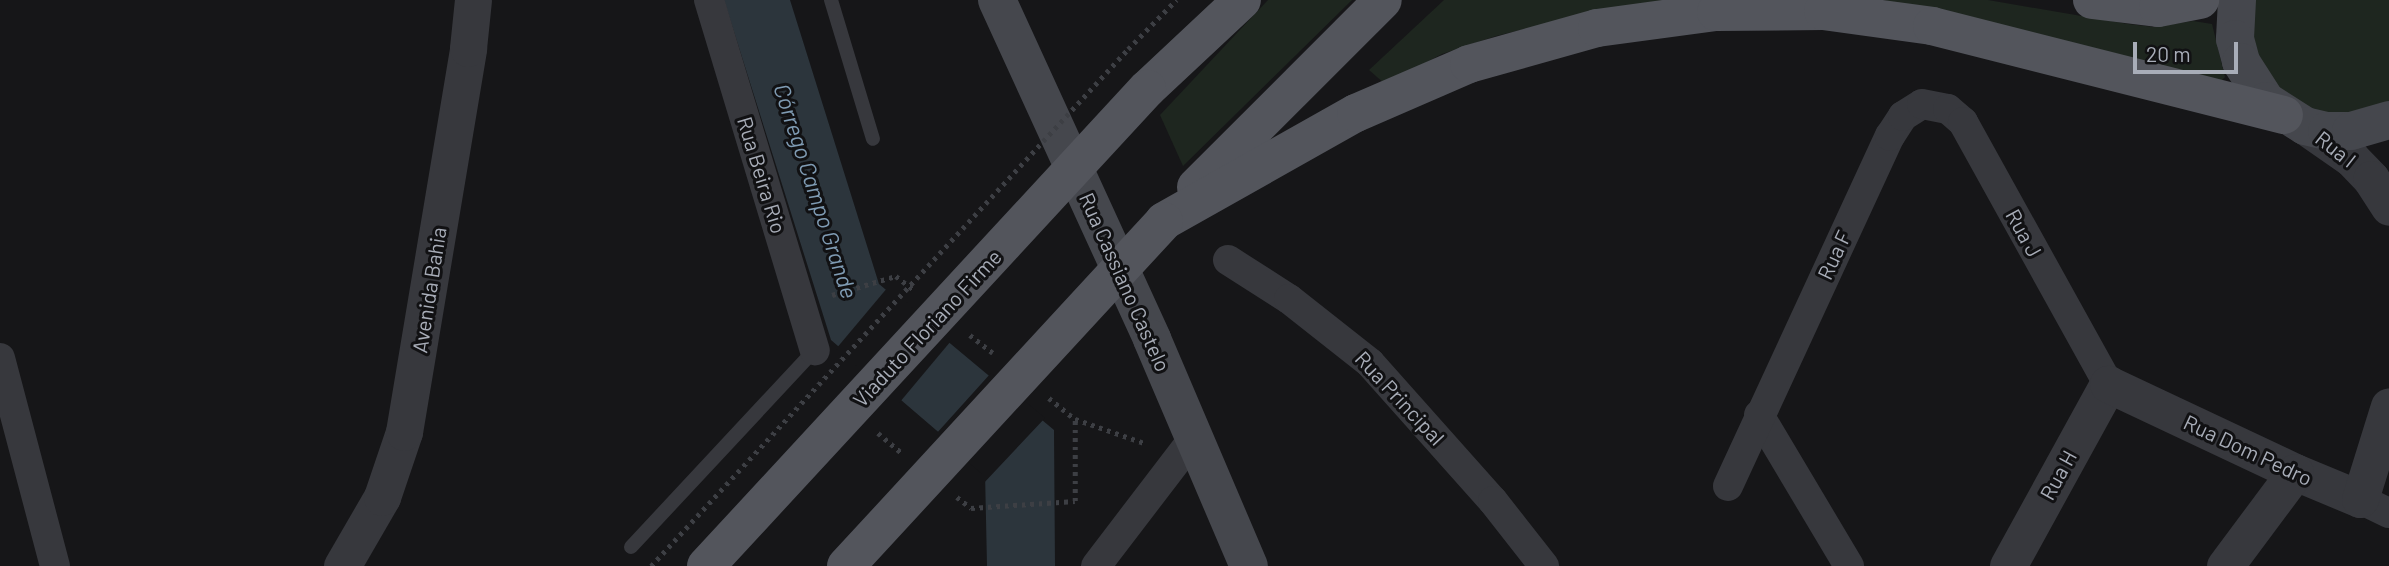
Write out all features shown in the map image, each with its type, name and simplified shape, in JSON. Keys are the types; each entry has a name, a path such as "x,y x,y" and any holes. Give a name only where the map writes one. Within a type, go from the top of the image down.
{"main road":[{"name":"Rua Cassiano Castelo","path":"998,0 1249,566"},
{"path":"1201,39 1235,0"},
{"path":"1201,39 1242,0"},
{"path":"846,566 1164,220 1196,195 1382,0"},
{"path":"2092,0 2158,8 2200,0"},
{"path":"2237,0 2235,39 2241,62 2266,101 2295,120"},
{"path":"1196,195 1356,113 1469,64 1598,28 1716,12 1823,11 1932,26 2295,120 2327,131 2351,131 2389,120"},
{"name":"Viaduto Floriano Firme","path":"706,566 1147,89 1201,39"}],"street":[{"name":"Avenida Bahia","path":"342,566 382,497 404,432 462,88 473,0"},
{"name":"Rua Beira Rio","path":"709,0 807,360"},
{"name":"Rua J","path":"1922,104 1948,109 1963,122 2108,384"},
{"name":"Rua F","path":"1728,486 1890,135 1903,116 1922,104"},
{"name":"Rua I","path":"2295,120 2329,140 2351,158 2371,179 2389,207"},
{"name":"Rua Principal","path":"1228,260 1310,314 1370,363 1493,501 1544,566"},
{"path":"0,358 55,566"},
{"name":"Rua Dom Pedro","path":"2108,384 2295,472 2375,506"},
{"name":"Rua H","path":"2008,566 2108,384"},
{"path":"2375,506 2389,406"},
{"path":"1759,415 1849,566"},
{"path":"1096,566 1194,438"},
{"path":"2225,566 2295,472"}],"lane":[{"path":"831,0 873,138"},
{"path":"631,547 807,360"}],"path":[{"path":"651,566 1128,49 1177,0"},
{"path":"830,295 878,281"},
{"path":"807,360 820,386"},
{"path":"949,491 971,508 1075,501 1075,419"},
{"path":"873,430 906,456"}],"shaded area":[{"path":"1268,0 1352,0 1183,166 1160,115"},
{"path":"1444,0 1683,0 1590,13 1496,36 1442,54 1385,84 1369,70"},
{"path":"1883,0 1988,0 2154,27 2193,21 2212,24 2225,77 2220,82"},
{"path":"2253,0 2389,0 2389,102 2349,115 2310,110 2277,90 2256,57 2250,17"}],"water":[{"name":"Córrego Campo Grande","path":"724,0 790,0 879,284 1054,430 1055,566 987,566 985,472 831,340"}],"pier":[{"path":"888,287 952,340 900,402 836,349"},
{"path":"991,373 1045,418 982,485 982,474 936,434"}]}
